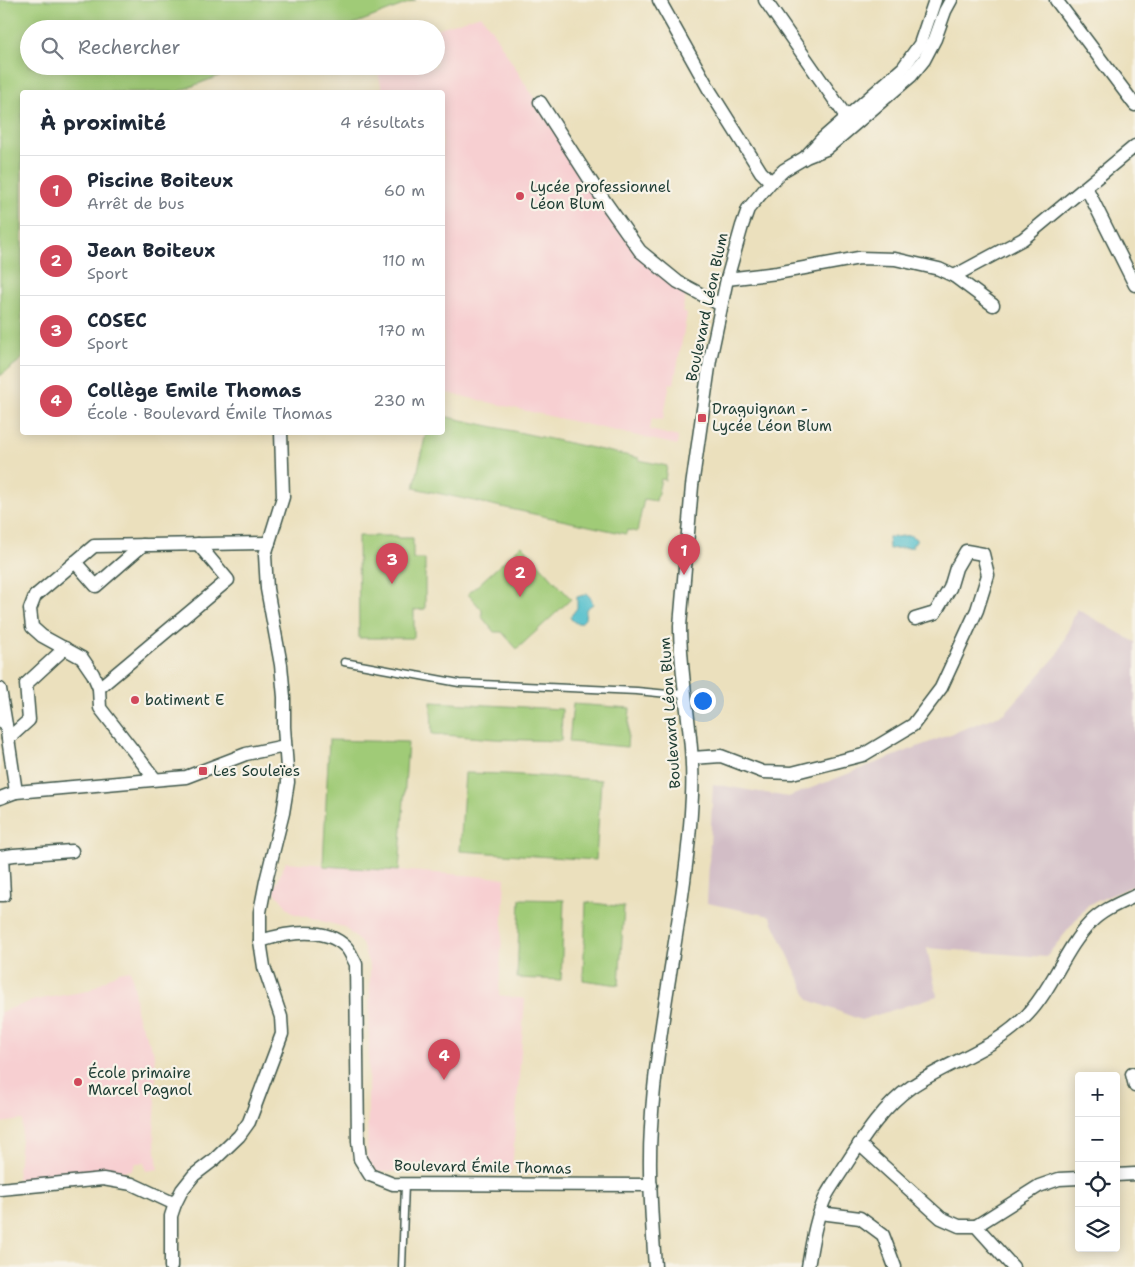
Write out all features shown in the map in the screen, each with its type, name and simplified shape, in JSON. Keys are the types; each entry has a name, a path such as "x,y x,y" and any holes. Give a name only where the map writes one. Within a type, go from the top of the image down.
{"street":[{"path":"659,0 710,91 761,172 771,182"},
{"path":"765,0 850,123"},
{"name":"Boulevard Léon Blum","path":"655,1267 651,1185 651,1126 660,1045 688,844 692,796 692,758 680,648 680,626 692,486 710,360 721,305 748,209 784,170 806,157 826,149 898,74 920,44 935,0"},
{"name":"Boulevard Léon Blum","path":"850,123 911,76 924,60 951,0"},
{"path":"1056,0 1135,105"},
{"path":"540,102 594,186 640,251 678,282 721,305"},
{"path":"954,276 1023,239 1135,146"},
{"path":"1086,187 1135,285"},
{"path":"727,279 777,273 859,258 878,258 919,264 954,276 993,305"},
{"path":"171,1267 171,1216 175,1204 182,1190 194,1175 216,1159 239,1136 249,1122 282,1034 281,1016 264,967 260,941 260,912 283,813 288,782 281,665 267,589 265,555 284,498 281,435"},
{"path":"155,779 100,708 99,688 93,674 82,658 42,636 32,627 30,609 35,596 94,546 269,543"},
{"path":"99,688 228,580 198,544"},
{"path":"75,562 96,586 143,545"},
{"path":"692,758 722,756 764,772 792,773 863,755 913,726 940,688 976,610 988,576 983,554 966,551 956,568 950,588 935,613 915,619"},
{"path":"8,739 29,720 26,684 64,648"},
{"path":"0,689 3,722 8,739 16,792"},
{"path":"0,798 16,792 186,777 246,754 285,746"},
{"path":"0,895 4,895 1,857 72,851"},
{"path":"808,1267 820,1213 827,1194 859,1144 888,1108 910,1088 986,1047 1010,1031 1030,1012 1070,949 1090,922 1108,909 1135,896"},
{"name":"Boulevard Émile Thomas","path":"260,941 276,936 311,932 331,937 347,947 356,964 358,1141 360,1159 370,1176 393,1184 651,1185"},
{"path":"859,1144 942,1218 959,1226 976,1226 1039,1186 1059,1179 1075,1178"},
{"path":"1120,1175 1135,1174"},
{"path":"0,1189 103,1179 132,1184 175,1204"},
{"path":"820,1213 860,1218 883,1235 895,1267"},
{"path":"976,1226 1013,1267"}],"lane":[{"path":"344,662 459,683 668,694 686,693"},
{"path":"402,1267 405,1184"}],"shaded area":[{"name":"Lycée professionnel Léon Blum","path":"481,15 559,139 636,253 687,290 682,312 687,314 674,384 670,383 663,420 652,418 650,430 678,437 677,445 445,392 445,90 382,90 378,75 445,75 445,26"},
{"path":"1077,609 1135,642 1135,885 1088,905 1046,957 927,948 937,996 861,1020 809,1000 770,916 707,903 713,784 788,797 1005,713 1058,654"},
{"path":"286,862 505,878 499,995 525,999 512,1171 377,1172 367,1160 370,968 362,944 344,927 292,913 273,890"},
{"name":"École primaire Marcel Pagnol","path":"130,970 134,985 136,1010 139,1021 153,1050 157,1072 154,1093 156,1101 154,1132 158,1169 146,1171 144,1163 136,1163 132,1170 79,1178 41,1177 17,1180 23,1120 0,1123 0,1012 35,1000 88,991 119,972"}],"green space":[{"path":"0,0 416,0 364,20 20,20 20,75 221,75 182,90 20,90 20,361 0,376"},
{"path":"445,416 639,458 639,460 667,466 665,480 661,479 656,501 644,499 637,532 627,530 626,534 414,488 426,435 445,435"},
{"path":"358,536 413,538 413,559 425,559 425,609 414,610 414,638 359,638"},
{"path":"522,545 571,599 517,649 502,632 494,632 482,617 482,610 468,594"},
{"path":"431,702 562,709 561,741 495,739 432,734"},
{"path":"573,704 630,708 627,747 569,742"},
{"path":"329,740 408,742 399,871 323,866"},
{"path":"465,773 601,780 596,860 460,851"},
{"path":"520,899 564,900 561,980 517,978"},
{"path":"586,902 624,907 619,985 583,980"}],"water":[{"path":"910,535 916,539 916,542 912,545 913,547 889,549 888,538"},
{"path":"587,594 593,604 586,609 585,619 581,623 576,623 570,617 577,608 577,597"}],"place":[{"name":"Lycée professionnel Léon Blum","path":"520,196"},
{"name":"Draguignan - Lycée Léon Blum","path":"702,418"},
{"name":"Piscine Boiteux","path":"684,575"},
{"name":"COSEC","path":"392,584"},
{"name":"Jean Boiteux","path":"520,597"},
{"name":"batiment E","path":"135,700"},
{"name":"Les Souleïes","path":"203,771"},
{"name":"Collège Emile Thomas","path":"444,1080"},
{"name":"École primaire Marcel Pagnol","path":"78,1082"}]}
